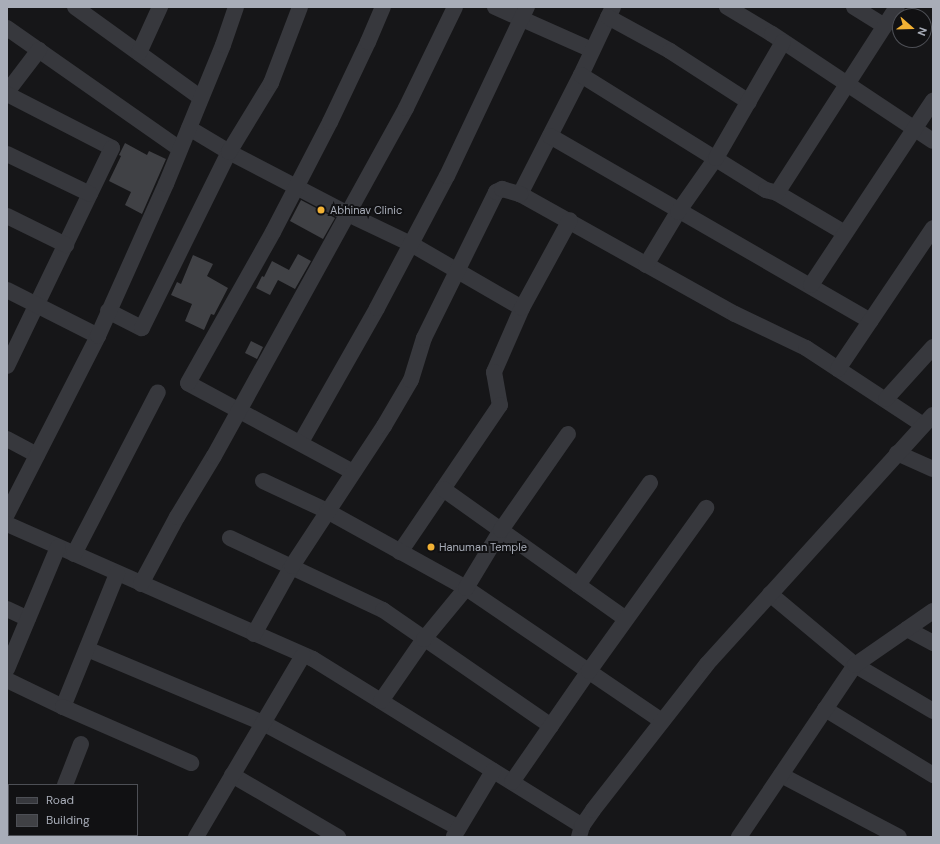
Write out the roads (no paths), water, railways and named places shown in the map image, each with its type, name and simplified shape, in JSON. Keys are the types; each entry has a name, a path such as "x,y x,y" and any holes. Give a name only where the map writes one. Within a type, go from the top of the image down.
{"street":[{"path":"75,7 201,98"},
{"path":"139,53 160,7"},
{"path":"7,514 98,336 189,128 223,45 236,7"},
{"path":"108,311 142,328 229,152 271,83 300,7"},
{"path":"353,472 301,442 188,383 273,232 330,122 383,7"},
{"path":"141,584 406,108 455,7"},
{"path":"496,7 525,12 592,50"},
{"path":"727,7 933,141"},
{"path":"854,7 884,26"},
{"path":"777,193 897,7"},
{"path":"301,442 377,308 447,176 525,12"},
{"path":"520,194 581,75 611,12 748,102"},
{"path":"7,28 180,149"},
{"path":"646,266 678,212 716,158 783,42"},
{"path":"7,366 112,148 7,93 39,50"},
{"path":"581,75 766,190 777,193 845,233"},
{"path":"811,285 933,101"},
{"path":"189,128 229,152 348,214 411,244 522,308"},
{"path":"550,136 678,212 811,285 870,321"},
{"path":"7,154 90,194"},
{"path":"7,524 117,574 141,584 254,634 303,655 512,782 580,832 662,721 707,664 928,420 886,399 806,348 735,314 646,266 570,220 520,194 502,189 496,192 424,338 411,380 384,426 292,566 254,634"},
{"path":"7,216 66,244"},
{"path":"400,552 500,405 494,372 522,308 570,220"},
{"path":"838,368 933,228"},
{"path":"7,290 98,336"},
{"path":"886,399 933,347"},
{"path":"74,554 158,392"},
{"path":"381,701 424,639 466,588 501,530 568,434"},
{"path":"7,439 37,455"},
{"path":"898,453 933,469"},
{"path":"263,481 327,511 466,588 662,721"},
{"path":"578,584 650,483"},
{"path":"443,489 626,619"},
{"path":"512,782 706,508"},
{"path":"230,538 383,610 551,726"},
{"path":"7,670 58,547"},
{"path":"63,707 117,574"},
{"path":"770,594 855,665 933,711"},
{"path":"7,609 28,619"},
{"path":"739,837 855,665 933,611"},
{"path":"907,629 933,643"},
{"path":"86,649 263,723 456,833 493,770"},
{"path":"200,835 232,775 303,655"},
{"path":"7,680 63,707 191,763"},
{"path":"825,710 933,775"},
{"path":"65,784 81,744"},
{"path":"232,775 338,837"},
{"path":"781,775 898,837"}],"place":[{"name":"Abhinav Clinic","path":"321,210"},
{"name":"Hanuman Temple","path":"431,547"}]}
